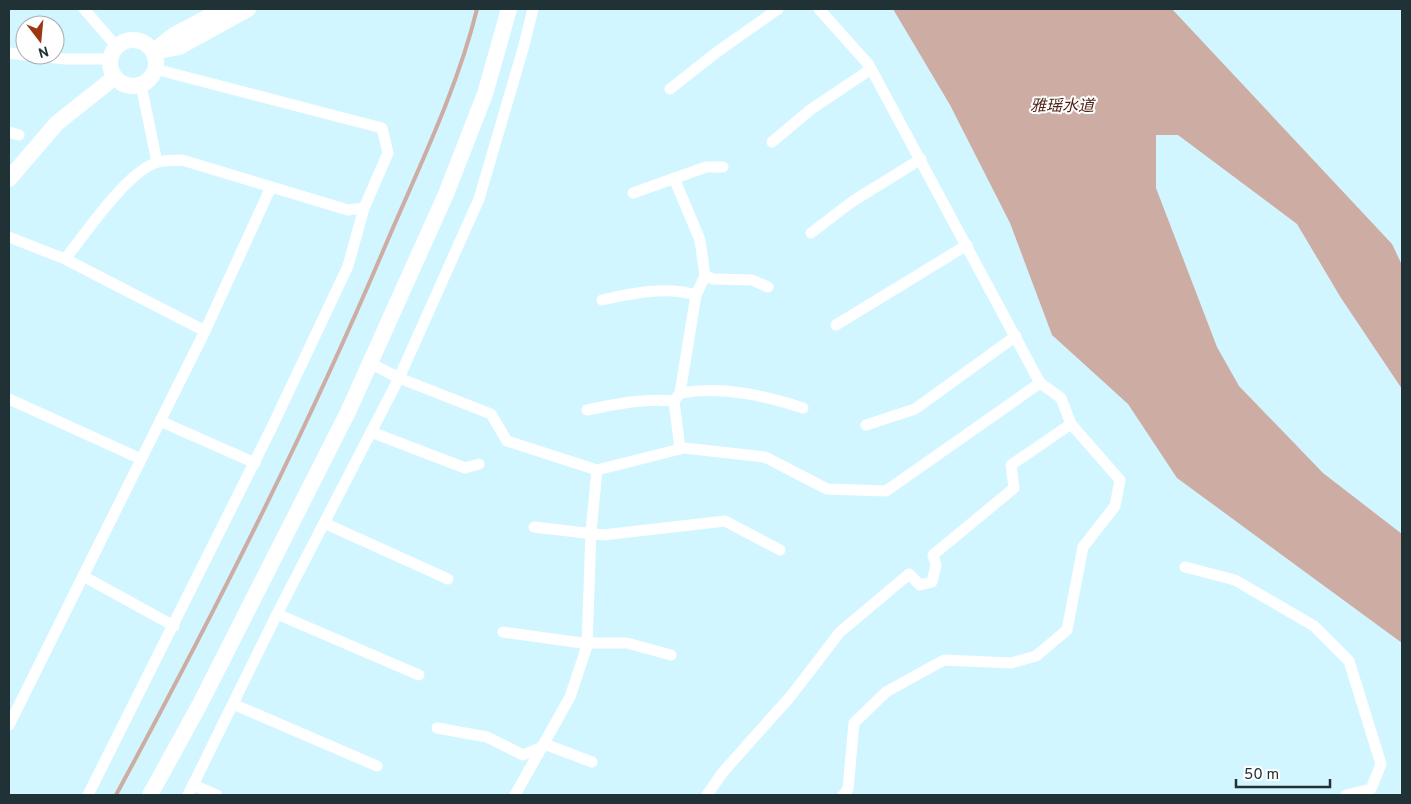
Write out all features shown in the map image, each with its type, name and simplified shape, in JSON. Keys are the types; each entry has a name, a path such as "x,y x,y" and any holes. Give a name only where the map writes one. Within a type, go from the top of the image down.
{"street":[{"path":"84,9 113,53"},
{"path":"153,52 174,35 224,9"},
{"path":"153,52 179,48 248,9"},
{"path":"150,795 200,704 288,534 370,363 446,194 485,94 509,9"},
{"path":"216,795 190,790 277,614 399,378 478,199 523,50 533,9"},
{"path":"670,89 717,52 778,9"},
{"path":"819,9 871,68 1040,383 1061,398 1071,424 1120,480 1115,506 1084,547 1067,630 1036,656 1011,663 944,660 886,692 854,723 848,789 843,795"},
{"path":"139,41 153,52 155,69 148,81 141,84 126,85 115,77 111,67 113,53 123,42 139,41"},
{"path":"65,59 113,53"},
{"path":"772,142 810,110 871,68"},
{"path":"88,795 174,626 348,266 364,208 388,153 382,128 155,69"},
{"path":"9,179 57,123 115,77"},
{"path":"141,84 157,162"},
{"path":"811,233 853,201 921,159"},
{"path":"65,259 120,191 134,178 157,162 182,160 348,210 364,208"},
{"path":"633,193 706,167 723,167"},
{"path":"674,178 700,240 705,276 696,295 677,397 680,450"},
{"path":"9,725 205,331 271,187"},
{"path":"9,237 65,259 205,331"},
{"path":"836,325 967,245"},
{"path":"705,276 712,279 752,280 768,287"},
{"path":"602,300 633,293 682,291 696,295"},
{"path":"866,425 915,409 1016,336"},
{"path":"370,363 399,378 491,414 507,442 597,470 680,450 765,457 827,489 886,491 1040,383"},
{"path":"586,410 619,403 677,397 705,389 768,397 803,408"},
{"path":"9,399 141,459"},
{"path":"160,421 254,463"},
{"path":"707,795 723,772 790,697 840,632 909,574 920,585 932,582 936,565 933,555 1014,488 1011,466 1071,424"},
{"path":"371,432 465,468 479,464"},
{"path":"515,795 570,697 587,646 591,531 597,470"},
{"path":"534,527 603,535 725,521 780,550"},
{"path":"324,523 448,579"},
{"path":"1184,567 1235,580 1314,626 1349,661 1381,764 1371,789 1346,795"},
{"path":"83,576 174,626"},
{"path":"277,614 419,675"},
{"path":"502,632 582,644 627,643 671,655"},
{"path":"233,704 377,766"},
{"path":"437,728 487,737 523,755 547,745 592,762"}],"water":[{"name":"雅瑶水道","path":"893,9 1172,9 1392,244 1402,265 1402,389 1341,298 1297,224 1178,135 1156,135 1156,188 1217,347 1239,386 1323,473 1402,534 1402,643 1177,478 1128,404 1052,335 1010,223 950,105"}],"waterway":[{"path":"116,795 223,592 324,385 448,99 469,39 477,9"}]}
